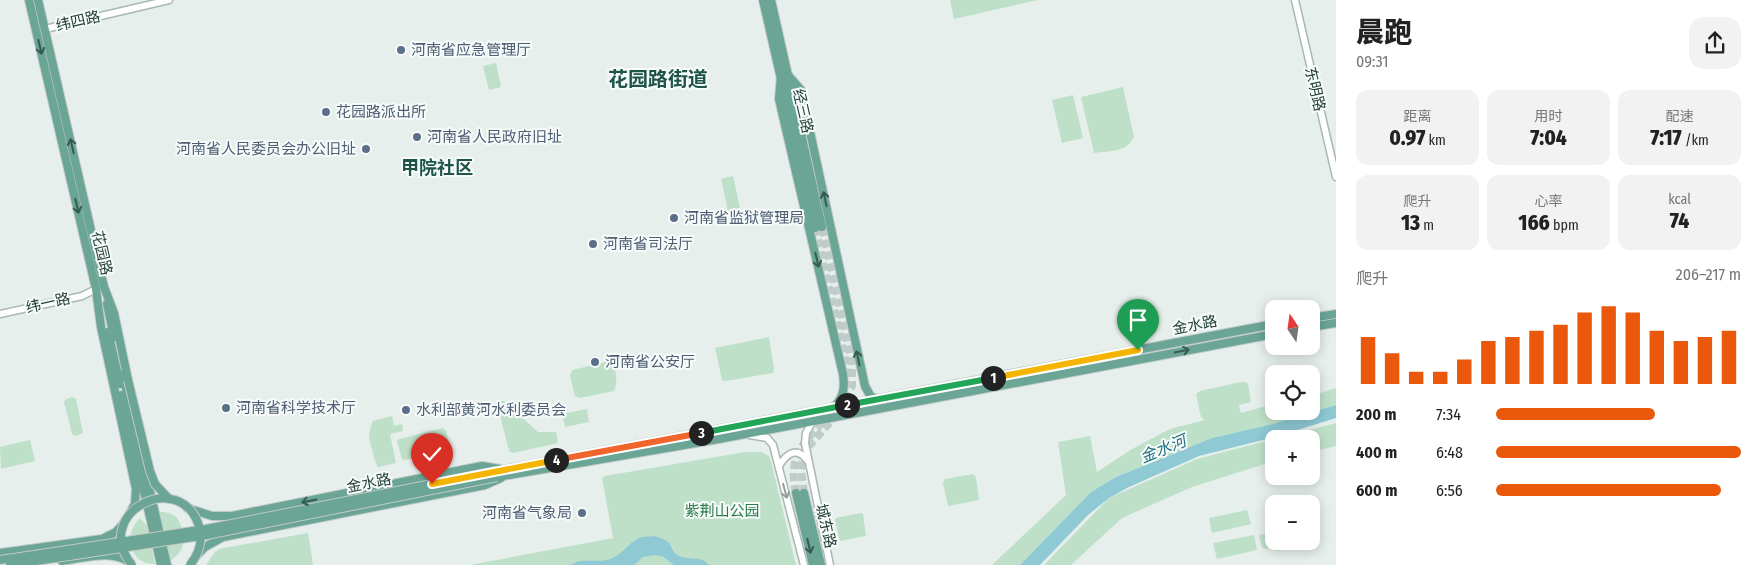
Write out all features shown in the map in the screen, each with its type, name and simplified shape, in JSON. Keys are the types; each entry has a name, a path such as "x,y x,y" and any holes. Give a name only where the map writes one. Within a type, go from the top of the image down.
{"main road":[{"name":"花园路","path":"29,0 100,288 114,313 150,471 155,484 169,499"},
{"name":"花园路","path":"38,0 100,288 101,327 136,489 135,504 130,513"},
{"name":"经三路","path":"763,0 784,75"},
{"name":"经三路","path":"771,0 784,75 818,228"},
{"path":"833,408 843,395 845,388 843,374 779,99 784,75 801,90 865,386 872,397 879,399"},
{"path":"100,288 104,316 161,565"},
{"path":"100,288 108,314 167,565"},
{"path":"1320,317 1336,314"},
{"path":"1320,326 1336,323"},
{"name":"金水路","path":"10,565 207,535 500,474 833,408 1265,326"},
{"name":"金水路","path":"0,560 206,529 500,474 740,435 1265,336"},
{"path":"0,553 102,538 116,532 138,505 158,498 169,499 187,508 212,516 232,516 482,466 500,474 485,485 223,537 205,547 190,565"},
{"name":"城东路","path":"813,565 800,493 821,565"},
{"path":"187,508 196,518 200,529 200,546 196,556"},
{"path":"124,522 121,533 122,545 130,563"},
{"path":"32,565 110,555 118,556 130,563"}],"street":[{"name":"纬四路","path":"45,29 170,0"},
{"name":"东明路","path":"1295,0 1336,177"},
{"name":"纬一路","path":"0,314 82,296 100,288"},
{"path":"813,421 805,437 830,565"},
{"path":"740,435 760,436 770,441 773,445 804,565"},
{"path":"779,466 787,455 796,452 801,453 809,463"}],"green space":[{"path":"950,0 1038,0 954,19"},
{"path":"496,63 501,87 489,90 483,66"},
{"path":"1123,87 1134,137 1122,149 1094,153 1081,97"},
{"path":"1073,95 1083,138 1062,143 1052,100"},
{"path":"733,176 740,208 728,211 721,179"},
{"path":"769,337 773,373 722,380 715,348"},
{"path":"610,361 616,375 614,391 580,398 575,396 570,376 572,370"},
{"path":"1246,382 1251,402 1239,405 1241,413 1265,406 1265,420 1286,420 1212,438 1116,477 1091,492 1020,565 992,565 1066,495 1058,442 1090,436 1097,472 1132,449 1170,429 1205,420 1201,417 1196,394 1200,391"},
{"path":"1336,388 1336,405 1320,410 1320,393"},
{"path":"72,397 76,399 83,433 75,436 72,434 64,402"},
{"path":"504,401 538,432 556,432 558,443 513,453 509,451 497,403"},
{"path":"587,409 589,422 565,427 562,414"},
{"path":"392,416 394,426 402,424 403,431 390,434 396,463 378,467 369,439 370,429 373,421"},
{"path":"1336,423 1336,446 1320,450 1320,430 1309,430"},
{"path":"443,428 446,431 450,446 444,451 405,460 402,459 397,441 399,439"},
{"path":"30,440 35,461 1,469 0,447"},
{"path":"1265,441 1265,464 1192,487 1122,518 1071,565 1044,565 1109,498 1197,459"},
{"name":"紫荆山公园","path":"745,452 762,452 770,457 796,565 470,565 613,538 602,478 605,476"},
{"path":"973,474 976,477 979,500 948,506 943,483 945,479"},
{"path":"1247,510 1251,524 1212,533 1209,518"},
{"path":"155,511 175,516 182,527 183,546 179,553 169,562"},
{"path":"863,514 866,536 840,541 836,518"},
{"path":"140,518 147,526 155,564 146,563 139,559 131,547 132,532"},
{"path":"308,533 313,565 206,565 219,549"},
{"path":"1265,534 1265,549 1262,547 1259,535"},
{"path":"1254,535 1257,550 1217,559 1213,543"}],"water":[{"path":"1336,405 1336,418 1297,430 1265,430 1265,440 1199,456 1129,487 1109,498 1088,515 1040,565 1020,565 1091,492 1116,477 1212,438 1286,420 1320,420 1320,410"},
{"path":"655,536 667,541 679,556 699,559 709,565 674,565 662,556 655,555 643,557 634,565 571,565 585,560 600,561 610,559 639,538"}],"tunnel":[{"path":"804,493 801,470 804,455 809,446 832,420 852,386 852,362 822,227"},
{"path":"815,228 846,362 846,378"},
{"path":"796,493 794,477 798,453 834,404"}],"place":[{"name":"河南省应急管理厅","path":"401,50"},
{"name":"花园路派出所","path":"326,112"},
{"name":"河南省人民政府旧址","path":"417,137"},
{"name":"河南省人民委员会办公旧址","path":"366,149"},
{"name":"河南省监狱管理局","path":"674,218"},
{"name":"河南省司法厅","path":"593,244"},
{"name":"河南省公安厅","path":"595,362"},
{"name":"河南省科学技术厅","path":"226,408"},
{"name":"水利部黄河水利委员会","path":"406,410"},
{"name":"河南省气象局","path":"582,513"}],"district":[{"name":"花园路街道","path":"658,79"},
{"name":"甲院社区","path":"437,168"}],"route":[{"path":"432,484 1138,350"}],"water label":[{"name":"金水河","path":"1163,449"}]}
